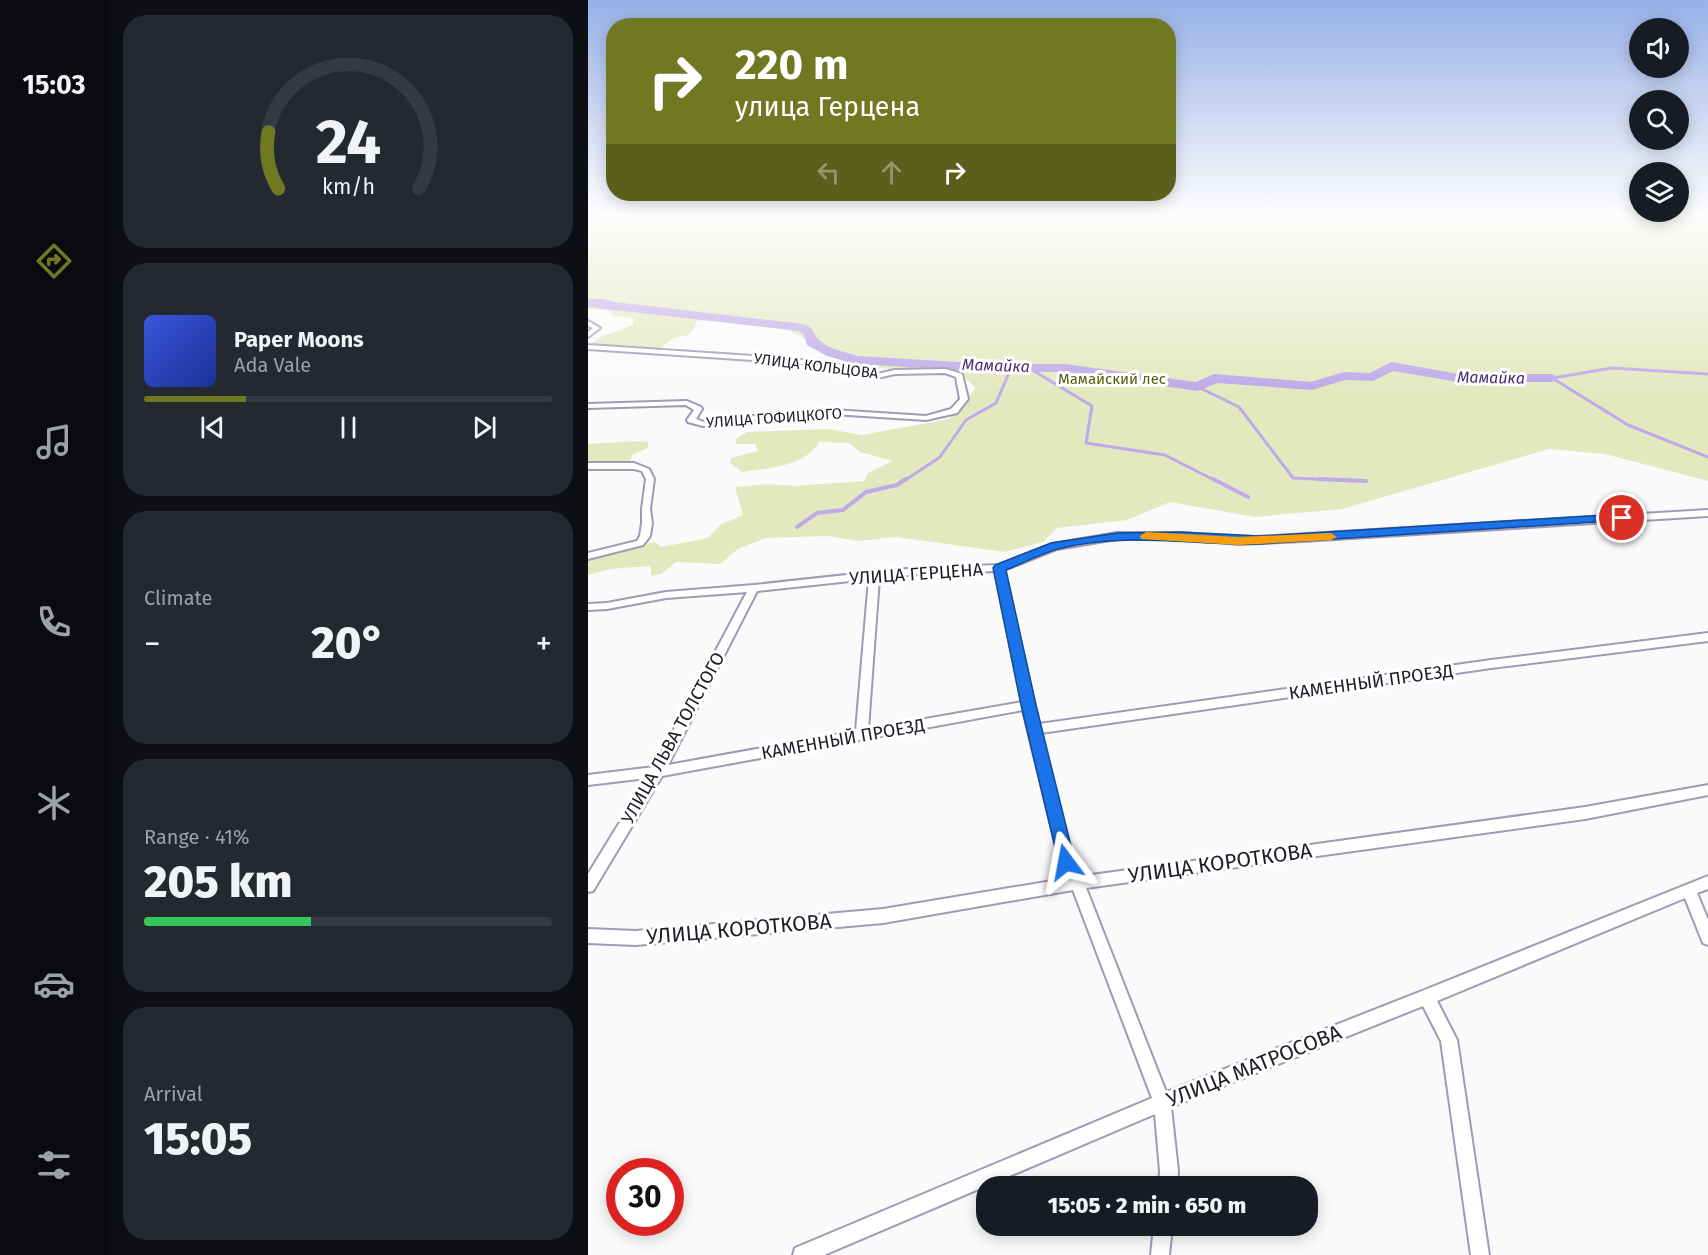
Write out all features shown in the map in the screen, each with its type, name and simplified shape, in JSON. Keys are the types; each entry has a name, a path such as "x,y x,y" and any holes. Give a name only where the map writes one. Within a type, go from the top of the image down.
{"street":[{"path":"588,323 597,328 588,335"},
{"name":"УЛИЦА КОЛЬЦОВА","path":"588,347 782,360 828,365 877,376 895,372 946,371 959,376 964,399 954,411 946,414"},
{"name":"УЛИЦА ГОФИЦКОГО","path":"588,406 687,403 698,408 692,420 703,424 824,412 926,418 946,414"},
{"path":"588,466 634,466 645,470 650,479 645,509 647,523 645,536 640,543 588,556"},
{"name":"УЛИЦА ГЕРЦЕНА","path":"588,607 607,606 666,595 874,575 999,568 1055,546 1117,536 1181,536 1239,541 1708,513"},
{"path":"999,568 1028,705 1074,884 1162,1102 1169,1176"},
{"path":"862,735 874,575"},
{"name":"УЛИЦА ЛЬВА ТОЛСТОГО","path":"588,886 658,772 754,588"},
{"name":"КАМЕННЫЙ ПРОЕЗД","path":"1035,729 1491,664 1708,637"},
{"name":"КАМЕННЫЙ ПРОЕЗД","path":"588,780 658,772 1028,705"},
{"name":"УЛИЦА КОРОТКОВА","path":"588,936 636,938 883,916 1074,884 1585,813 1708,790"},
{"name":"УЛИЦА МАТРОСОВА","path":"802,1255 1162,1102 1708,882"},
{"path":"1689,890 1706,929"},
{"path":"1427,997 1449,1040 1480,1255"},
{"path":"1160,1255 1162,1236"}],"green space":[{"name":"Мамайский лес","path":"588,274 1708,274 1708,481 1605,454 1549,449 1342,509 1255,517 1170,502 1127,520 1057,528 1043,542 1005,552 896,537 859,541 827,536 766,538 738,549 720,564 676,562 661,574 651,576 651,566 610,569 588,575 588,557 655,542 661,547 708,538 720,525 743,515 735,487 864,481 868,473 893,461 860,452 849,443 819,442 805,457 785,465 742,472 730,463 731,458 758,451 755,444 735,444 737,438 747,432 828,429 862,435 949,419 976,388 960,373 938,367 893,369 852,367 789,330 725,319 697,321 688,335 674,338 661,348 590,345 601,337 633,325 633,318 614,316 609,310 588,309"},
{"path":"648,442 648,448 632,455 630,463 588,464 588,444"}],"waterway":[{"name":"Мамайка","path":"588,303 604,303 613,306 803,328 810,334 812,342 832,353 856,360 991,368 1065,368 1198,387 1214,378 1312,386 1344,376 1373,377 1391,366 1459,378 1552,378"},
{"path":"904,481 940,457 966,420 996,403 1009,373 1008,368"},
{"path":"1029,368 1092,406 1086,443 1165,455 1216,481"},
{"name":"Мамайка","path":"1553,378 1612,368 1708,374"},
{"name":"Мамайка","path":"1552,378 1628,425 1708,457"},
{"path":"1198,387 1239,407 1293,478 1355,481"},
{"path":"797,527 817,513 843,510 866,492 897,485 906,479"},
{"path":"1213,479 1248,497"},
{"path":"1319,479 1366,481"}],"slow traffic":[{"path":"1146,536 1181,536 1239,541 1331,537"}],"route":[{"path":"1066,862 1028,705 999,568 1055,546 1117,536 1181,536 1239,541 1622,518"}]}
